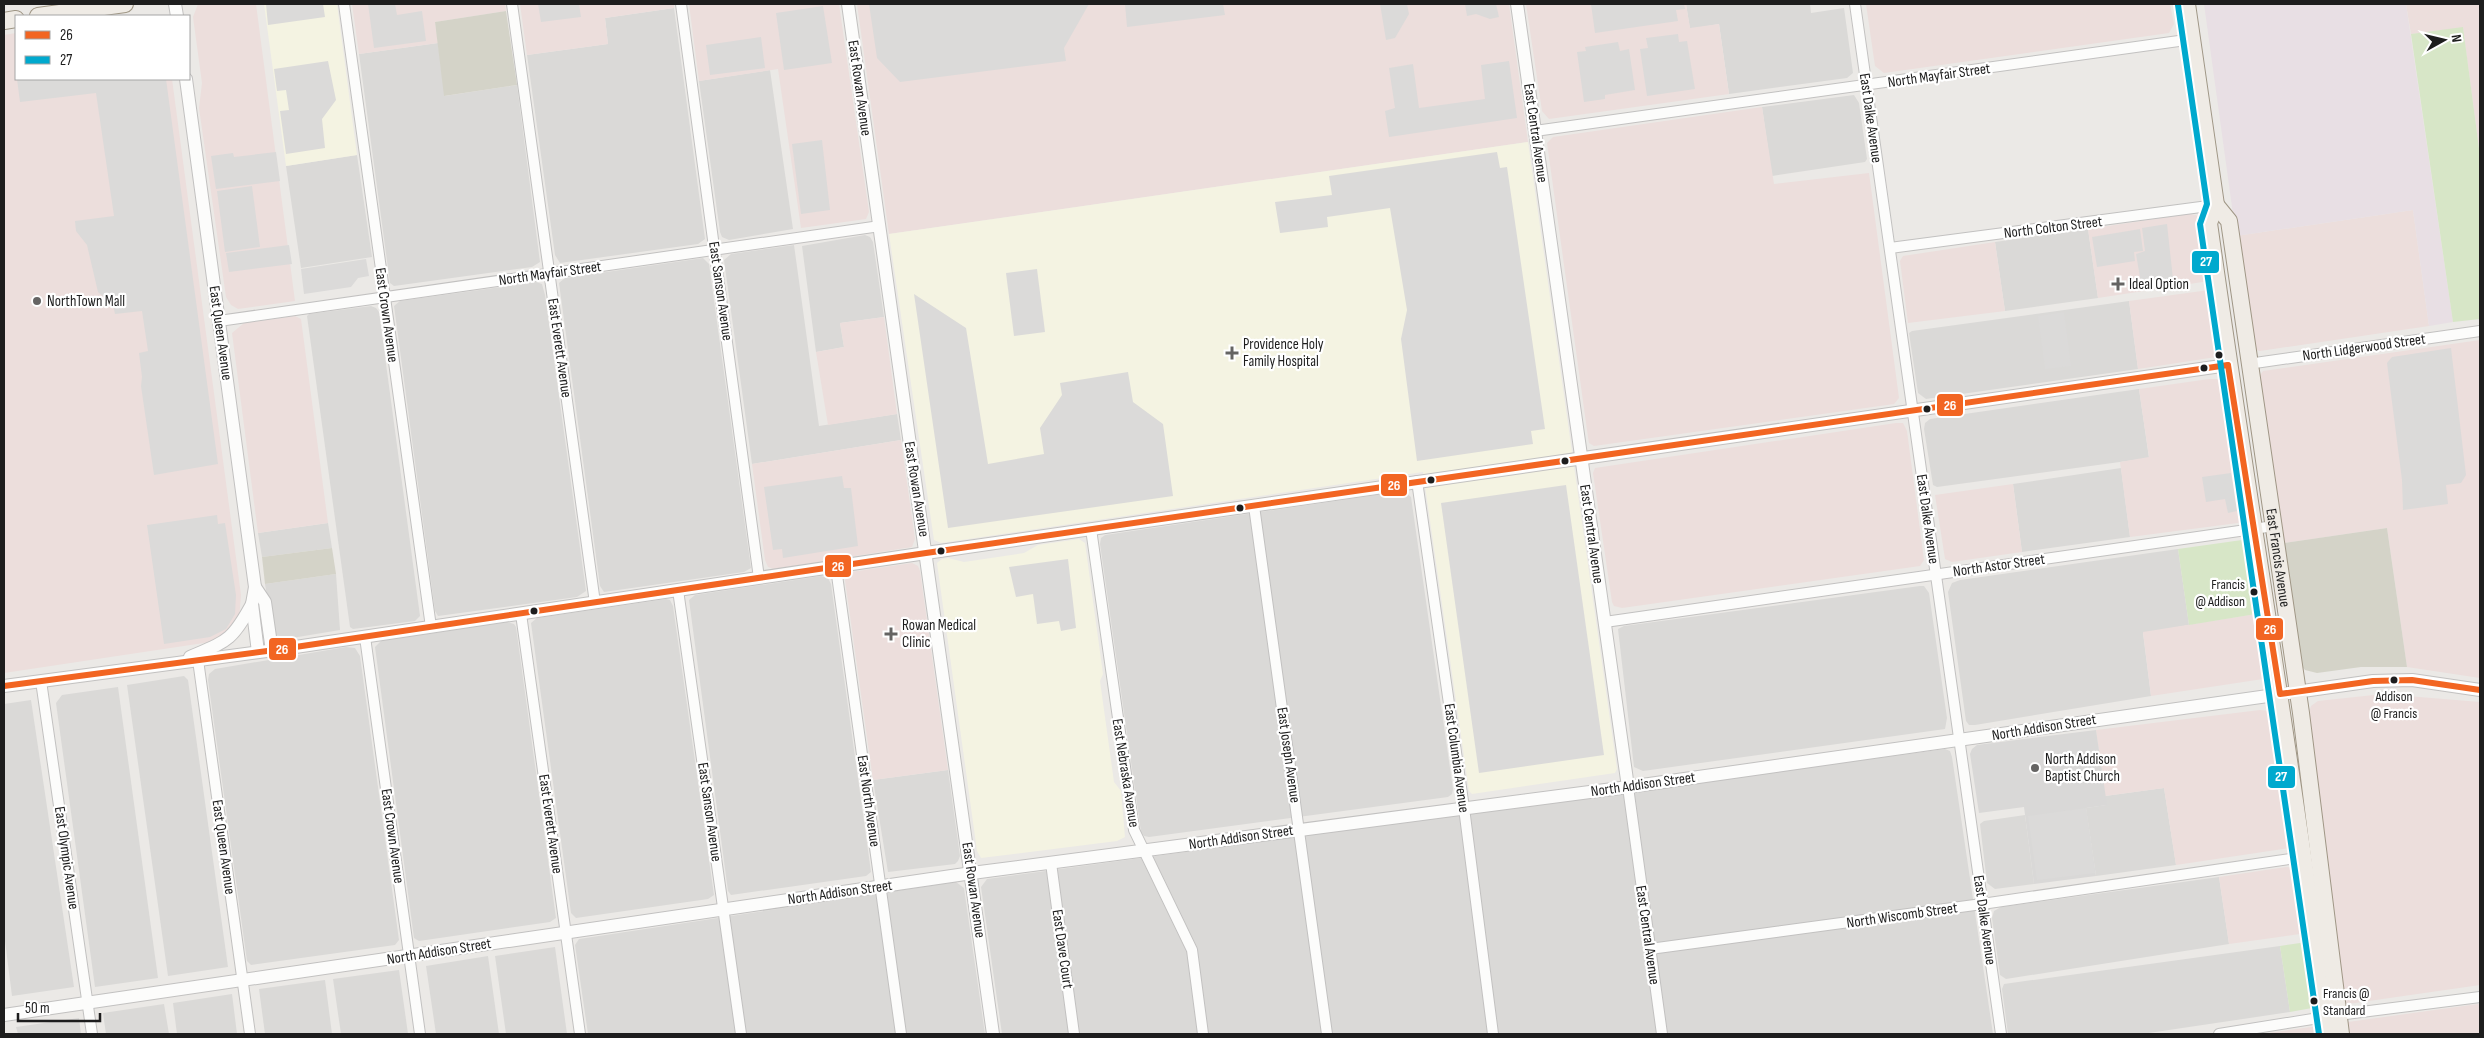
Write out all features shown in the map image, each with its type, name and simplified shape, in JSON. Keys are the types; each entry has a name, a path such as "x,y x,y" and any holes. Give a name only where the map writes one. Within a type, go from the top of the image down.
{"main road":[{"path":"45,15 126,4"},
{"name":"East Francis Avenue","path":"2188,4 2216,205 2209,223 2228,365 2280,694 2302,857 2332,1016 2341,1034"},
{"name":"East Francis Avenue","path":"2216,205 2229,221 2248,364 2274,526 2297,692 2332,1016 2328,1034"},
{"path":"2222,316 2232,347 2240,359 2248,364"},
{"path":"2228,365 2240,376 2258,423"}],"street":[{"name":"East Crown Avenue","path":"344,4 430,627"},
{"name":"East Everett Avenue","path":"512,4 595,603"},
{"name":"East Sanson Avenue","path":"681,4 760,578"},
{"name":"East Rowan Avenue","path":"848,4 972,873 993,1034"},
{"name":"East Central Avenue","path":"1517,4 1662,1034"},
{"name":"East Dalke Avenue","path":"1855,4 2001,1034"},
{"name":"North Mayfair Street","path":"1535,131 2193,39"},
{"name":"East Queen Avenue","path":"186,80 255,587 252,604 258,652"},
{"name":"North Colton Street","path":"1890,248 2216,205"},
{"name":"North Mayfair Street","path":"219,320 880,226"},
{"name":"North Lidgerwood Street","path":"2248,364 2480,331"},
{"path":"4,686 365,637 1417,481 1913,412 2228,365"},
{"name":"East Columbia Avenue","path":"1417,481 1464,808 1493,1034"},
{"name":"East Joseph Avenue","path":"1254,506 1327,1034"},
{"name":"North Astor Street","path":"1604,622 2274,526"},
{"name":"East Nebraska Avenue","path":"1091,529 1134,830 1142,850 1192,950 1203,1034"},
{"name":"East North Avenue","path":"836,568 901,1034"},
{"name":"East Queen Avenue","path":"255,587 265,602 272,650"},
{"name":"East Sanson Avenue","path":"678,590 741,1034"},
{"path":"180,661 221,643 234,634 252,604"},
{"name":"East Everett Avenue","path":"521,614 580,1034"},
{"name":"East Crown Avenue","path":"365,637 420,1034"},
{"name":"East Queen Avenue","path":"198,660 250,1034"},
{"name":"North Addison Street","path":"4,1015 972,873 1628,787 2373,681 2412,680 2480,690"},
{"name":"East Olympic Avenue","path":"41,681 92,1034"},
{"name":"North Wiscomb Street","path":"1650,949 1982,904 2302,857"},
{"name":"East Dave Court","path":"1051,863 1074,1034"},
{"path":"2219,1034 2332,1016 2480,996"}],"shaded area":[{"path":"198,4 256,4 295,301 238,309 231,305 226,297 199,108 202,83 193,17"},
{"path":"264,4 337,4 357,155 286,166"},
{"path":"266,4 323,4 325,17 268,25"},
{"path":"352,4 505,4 506,11 435,22 438,43 359,54"},
{"path":"368,4 395,4 397,15 422,11 426,41 374,48"},
{"path":"520,4 674,4 674,8 605,18 608,44 527,55"},
{"path":"538,4 579,4 581,17 541,22"},
{"path":"689,4 839,4 869,212 866,219 801,228 778,69 699,81"},
{"path":"857,4 1509,4 1528,142 889,234"},
{"path":"869,4 1089,4 1064,48 1066,61 900,82 877,58"},
{"path":"1125,4 1223,4 1225,15 1127,27"},
{"path":"1380,4 1407,4 1409,14 1395,38 1386,40"},
{"path":"1465,4 1496,4 1499,17 1490,19 1476,14 1467,16"},
{"path":"1526,4 1686,4 1690,28 1719,24 1729,94 1549,119 1542,111"},
{"path":"1591,4 1684,4 1685,9 1676,10 1678,21 1595,33"},
{"path":"1686,4 1810,4 1811,13 1844,8 1853,73 1847,78 1729,94 1719,24 1690,29"},
{"path":"1866,4 2170,4 2174,24 2169,33 1884,73 1875,66"},
{"path":"2204,4 2406,4 2453,322 2429,326 2413,210 2236,236"},
{"path":"2406,4 2480,4 2480,156 2463,28 2411,34"},
{"path":"823,6 832,63 784,70 776,13"},
{"path":"674,8 705,239 698,244 560,263 555,255 527,55 608,44 605,18"},
{"path":"506,11 517,85 444,96 435,22"},
{"name":"NorthTown Mall","path":"15,33 15,80 172,80 241,595 239,620 217,641 4,673 4,35"},
{"path":"1678,34 1679,42 1687,41 1695,89 1647,96 1640,49 1648,48 1646,38"},
{"path":"761,37 765,68 710,75 706,45"},
{"path":"1618,42 1620,51 1629,49 1635,90 1605,95 1605,99 1584,102 1577,52 1586,51 1585,47"},
{"path":"438,43 445,96 517,85 540,262 532,267 394,286 390,283 359,54"},
{"path":"328,61 336,100 322,119 325,148 286,154 280,111 289,110 286,90 277,91 274,69"},
{"path":"1509,61 1517,118 1389,137 1385,111 1395,108 1389,68 1413,64 1419,108 1485,99 1481,65"},
{"path":"770,70 793,229 729,240 722,237 720,232 699,81"},
{"path":"17,80 166,80 218,464 154,475 141,386 142,377 139,353 148,351 142,311 115,314 113,305 98,292 87,245 76,231 75,221 114,216 96,93 20,102"},
{"path":"1854,95 1859,103 1867,159 1865,162 1772,176 1762,107"},
{"path":"1762,107 1774,184 1869,173 1899,398 1894,404 1594,446 1589,443 1588,437 1547,143 1553,137"},
{"path":"822,140 830,210 801,214 792,144"},
{"name":"Providence Holy Family Hospital","path":"1528,142 1617,769 1615,773 1472,794 1469,791 1423,472 941,543 934,540 889,234"},
{"path":"276,152 280,181 216,189 211,156 233,153 234,157"},
{"path":"1497,152 1500,168 1507,167 1545,429 1531,431 1533,444 1417,461 1401,339 1407,310 1390,208 1327,217 1328,227 1280,233 1275,202 1332,195 1329,176"},
{"path":"357,155 372,257 301,268 286,166"},
{"path":"252,186 260,247 225,252 217,191"},
{"path":"2413,210 2429,326 2260,351 2255,350 2236,236"},
{"path":"2188,214 2196,215 2202,222 2209,281 2098,298 2088,229"},
{"path":"2167,224 2173,279 2141,283 2136,254 2145,251 2142,228"},
{"path":"2088,229 2098,298 2005,311 1995,242"},
{"path":"2140,229 2143,251 2134,252 2135,261 2097,267 2092,237"},
{"path":"865,235 870,237 873,242 884,317 840,323 844,347 816,352 802,246"},
{"path":"1995,242 2005,311 1908,323 1900,261 1903,256"},
{"path":"289,245 292,264 229,272 226,253"},
{"path":"794,245 819,426 897,414 901,440 752,464 724,260 731,254"},
{"path":"703,258 709,264 751,568 744,572 604,592 600,586 559,283 565,278"},
{"path":"366,259 369,276 358,278 351,287 304,294 301,269"},
{"path":"1037,269 1045,332 1014,336 1006,273"},
{"path":"536,282 542,284 545,295 586,591 577,597 438,616 435,611 394,306 400,301"},
{"path":"2211,291 2220,348 2216,357 2138,369 2129,301"},
{"path":"914,294 966,328 988,464 1044,454 1040,428 1062,395 1060,383 1128,372 1133,402 1163,424 1173,496 948,528"},
{"path":"2129,301 2138,369 1926,399 1918,393 1909,333 1912,331"},
{"path":"371,306 379,312 420,616 415,621 353,629 350,627 307,316 309,314"},
{"path":"2064,312 2071,366 2045,369 2038,316"},
{"path":"295,316 301,319 328,523 258,533 232,333 244,323"},
{"path":"884,317 897,414 828,425 816,352 844,347 840,323"},
{"path":"2480,340 2480,678 2407,667 2387,528 2284,543 2258,378 2263,371"},
{"path":"2451,348 2466,475 2461,483 2446,485 2448,504 2403,510 2402,480 2387,363 2392,357"},
{"path":"2221,379 2224,383 2245,516 2238,523 2130,537 2120,462 2149,457 2139,389"},
{"path":"2139,389 2149,458 1937,487 1933,485 1924,429 1925,423 1930,419"},
{"path":"1903,423 1907,431 1924,560 1920,566 1622,608 1614,606 1593,473 1595,468"},
{"path":"901,440 915,539 912,547 774,569 768,567 765,560 752,464"},
{"path":"2121,468 2130,537 2022,552 2013,484"},
{"path":"2231,473 2237,511 2228,513 2225,499 2206,502 2202,477"},
{"path":"842,476 844,488 851,488 858,546 783,558 782,549 773,550 764,487"},
{"path":"2013,484 2022,552 1952,562 1945,559 1935,495"},
{"path":"1566,485 1604,755 1479,773 1441,503"},
{"path":"1403,491 1411,497 1453,789 1452,794 1448,797 1149,837 1144,836 1141,832 1100,544 1101,538 1105,535"},
{"path":"217,515 218,524 225,523 236,595 235,614 226,629 210,637 164,644 147,525"},
{"path":"328,523 332,548 262,557 258,533"},
{"path":"2387,528 2407,667 2361,667 2317,673 2305,670 2301,665 2284,543"},
{"path":"1079,539 1085,543 1103,674 1100,681 1114,782 1121,791 1125,837 1117,841 981,858 977,851 937,563 942,559 948,558 964,562 1024,553 1038,545"},
{"path":"332,548 336,574 265,584 262,557"},
{"path":"2178,549 2189,625 2143,633 2151,696 1969,725 1966,721 1948,592 1952,583 1960,580"},
{"path":"1068,559 1076,628 1061,631 1059,621 1037,624 1033,594 1016,597 1009,567"},
{"path":"912,563 918,566 920,571 948,770 873,780 845,580 851,572"},
{"path":"336,574 340,630 292,638 274,635 265,584"},
{"path":"821,576 828,578 831,584 871,872 866,876 731,895 728,891 689,600 695,595"},
{"path":"1924,586 1929,593 1947,718 1945,729 1643,771 1634,767 1618,629 1624,626"},
{"path":"666,599 670,600 673,606 714,895 708,899 576,918 571,913 531,623 537,618"},
{"path":"2262,613 2269,671 2263,679 2151,696 2143,632"},
{"path":"507,622 514,624 516,627 556,918 550,922 419,941 414,938 375,647 381,641"},
{"path":"346,647 355,648 360,656 399,940 395,945 251,965 247,961 208,680 209,674 215,669"},
{"path":"184,676 188,680 228,967 168,976 127,685"},
{"path":"118,687 158,978 95,987 56,703 62,695"},
{"path":"2383,694 2480,702 2480,985 2348,1004 2344,1003 2308,716 2311,706 2318,701"},
{"path":"31,700 74,987 12,996 4,933 4,704"},
{"path":"2260,710 2269,711 2275,716 2294,842 2290,848 2176,865 2164,788 2105,796 2096,730"},
{"path":"2096,730 2107,805 2086,808 2096,876 2034,884 2024,807 1979,813 1970,754 1972,749 1977,745"},
{"path":"1945,749 1950,751 1952,757 1993,1034 1002,1034 981,887 987,879"},
{"path":"948,770 960,856 958,861 955,864 888,872 873,780"},
{"path":"2164,788 2176,865 2096,876 2086,808 2106,805 2105,796"},
{"path":"2086,808 2095,873 2037,880 2028,816"},
{"path":"2025,815 2034,884 1995,889 1987,883 1980,824 1984,821"},
{"path":"2286,867 2296,868 2298,872 2307,933 2229,944 2219,877"},
{"path":"2219,877 2229,944 2006,979 2000,975 1992,918 1994,911 2001,907"},
{"path":"956,882 964,888 985,1034 588,1034 575,945 579,939"},
{"path":"2280,946 2290,1012 2142,1034 2008,1034 2002,989 2004,984"},
{"path":"555,947 567,1034 506,1034 495,956"},
{"path":"488,956 499,1034 436,1034 426,966"},
{"path":"399,970 408,1034 341,1034 333,979"},
{"path":"325,980 332,1034 265,1034 259,989"},
{"path":"232,994 237,1034 177,1034 173,1003"},
{"path":"164,1004 169,1034 106,1034 103,1013"},
{"path":"2480,1005 2480,1034 2345,1034 2348,1022"},
{"path":"79,1018 81,1034 18,1034 16,1027"},
{"path":"2317,1026 2322,1034 2262,1034 2311,1027"}],"green space":[{"path":"2463,27 2480,156 2480,319 2453,322 2411,34"},
{"path":"2242,540 2250,544 2262,613 2189,625 2178,549"},
{"path":"2307,942 2316,1005 2312,1008 2290,1012 2280,946"}],"transit line":[{"name":"27","path":"2178,5 2207,204 2200,224 2319,1034"},
{"name":"26","path":"2228,365 2280,694 2373,681 2412,680 2480,690"},
{"name":"26","path":"4,686 282,649 926,553 2228,365"}],"place":[{"name":"Ideal Option","path":"2118,284"},
{"name":"NorthTown Mall","path":"37,301"},
{"name":"Providence Holy Family Hospital","path":"1232,353"},
{"name":"Francis @ Addison","path":"2254,592"},
{"name":"Rowan Medical Clinic","path":"891,634"},
{"name":"Addison @ Francis","path":"2394,680"},
{"name":"North Addison Baptist Church","path":"2035,768"},
{"name":"Francis @ Standard","path":"2314,1001"}]}
